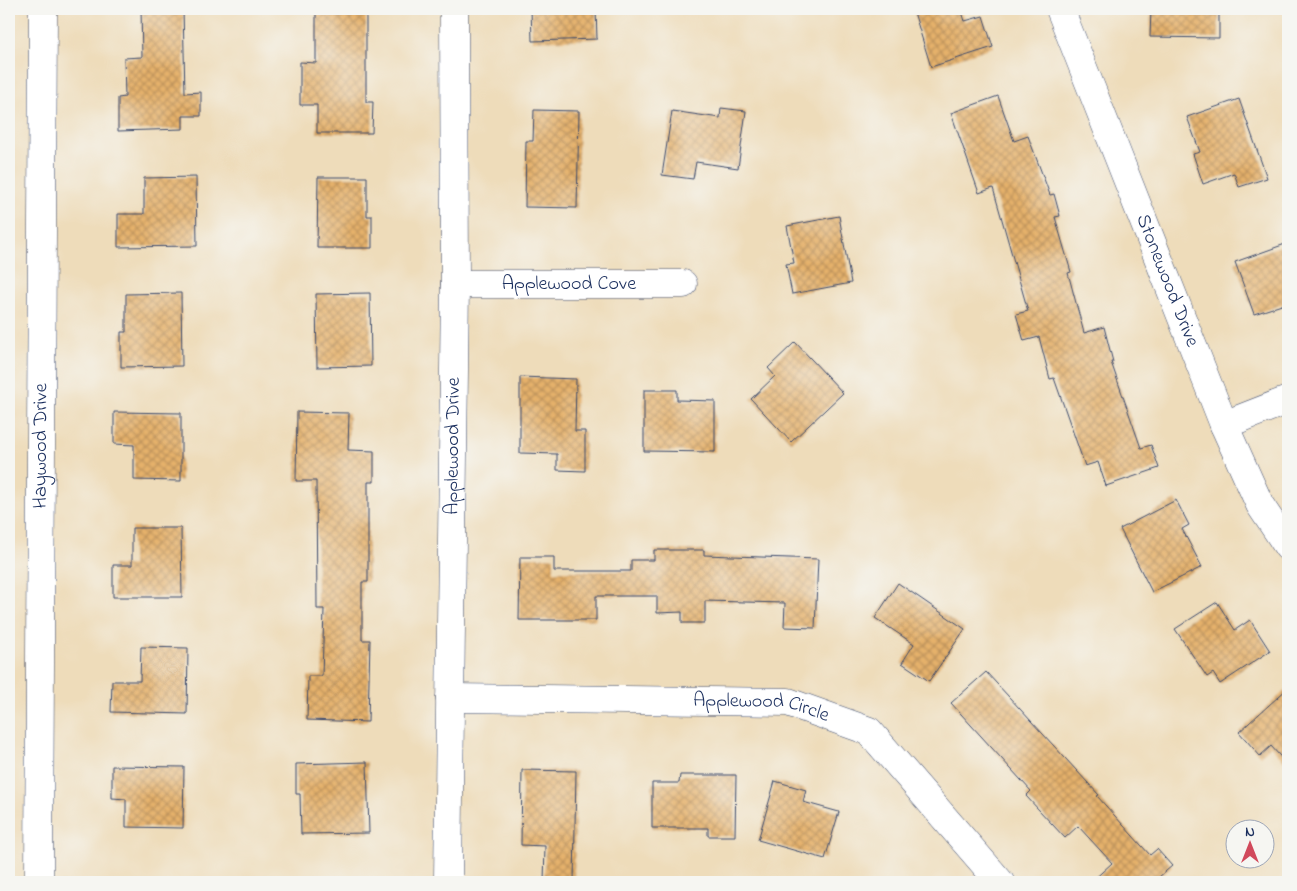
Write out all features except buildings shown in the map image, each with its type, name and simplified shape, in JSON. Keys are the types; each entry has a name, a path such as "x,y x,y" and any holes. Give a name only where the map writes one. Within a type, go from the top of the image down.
{"street":[{"name":"Haywood Drive","path":"39,882 43,9"},
{"name":"Applewood Drive","path":"448,882 455,284 454,9"},
{"name":"Stonewood Drive","path":"1060,9 1224,425 1260,504 1288,548"},
{"name":"Applewood Cove","path":"455,284 683,284"},
{"path":"1224,425 1288,400"},
{"name":"Applewood Circle","path":"450,698 788,702 869,731 1000,882"}]}
